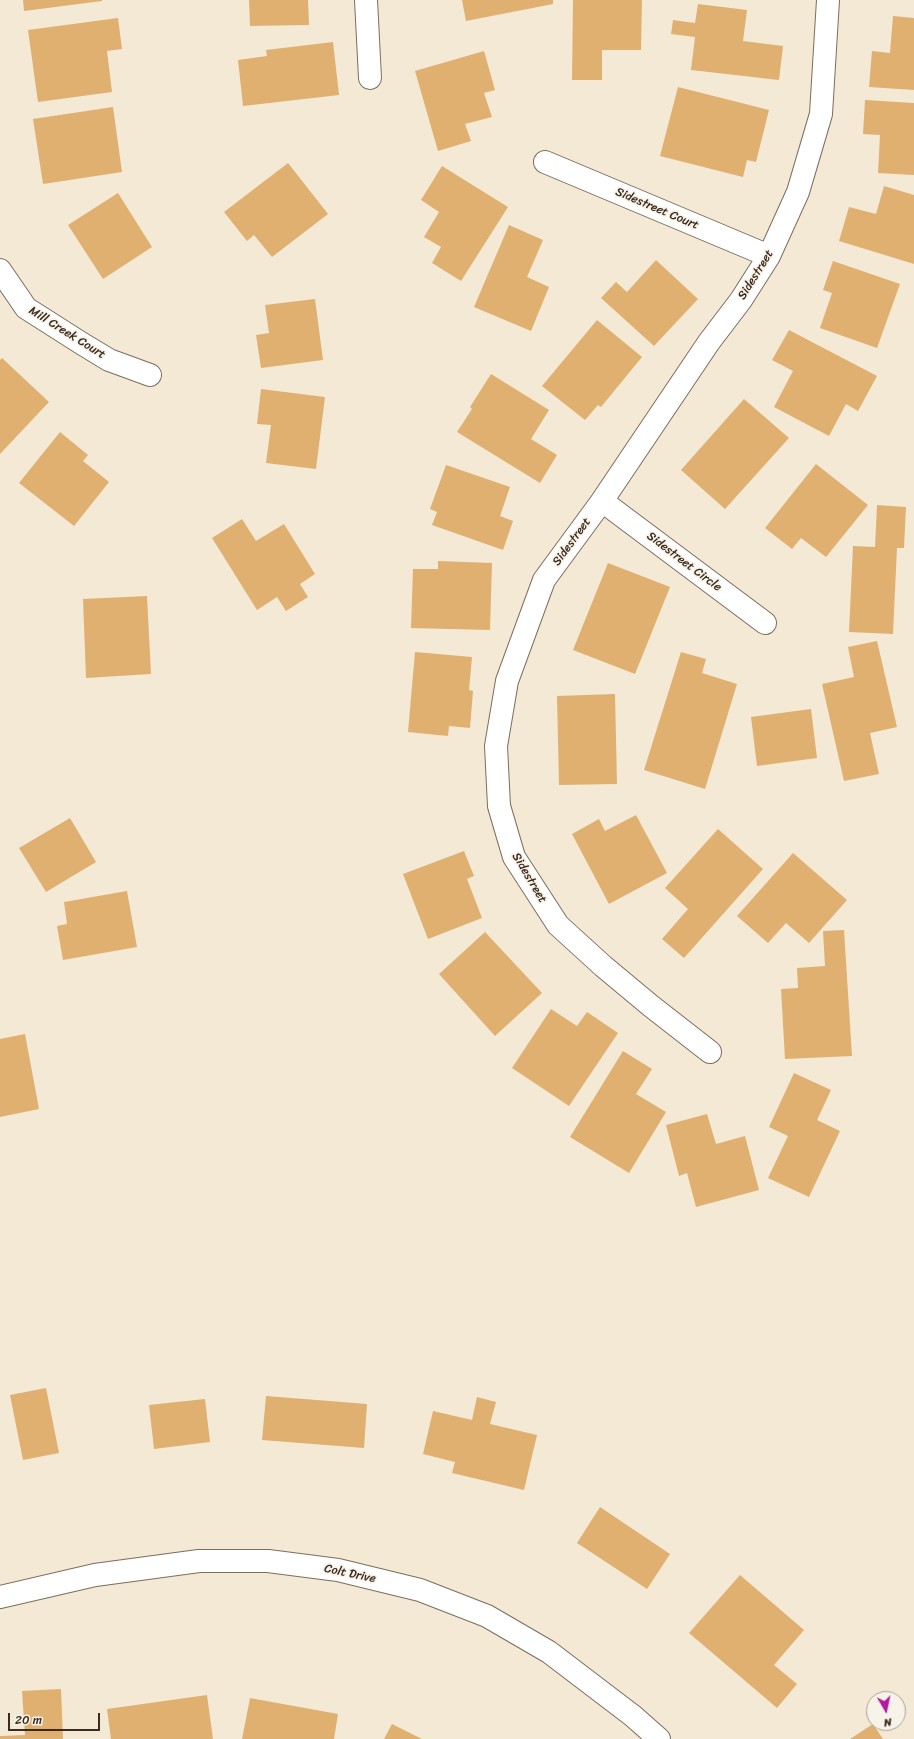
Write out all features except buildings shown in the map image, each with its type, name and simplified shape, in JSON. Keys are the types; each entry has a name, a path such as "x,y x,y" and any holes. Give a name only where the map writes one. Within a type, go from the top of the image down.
{"street":[{"path":"366,0 370,78"},
{"name":"Sidestreet","path":"710,1052 602,966 558,925 514,857 499,806 496,746 507,681 544,580 602,501 710,342 741,300 769,256 798,192 821,114 828,0"},
{"name":"Sidestreet Court","path":"545,162 769,256"},
{"name":"Mill Creek Court","path":"0,270 26,308 109,360 150,375"},
{"name":"Sidestreet Circle","path":"602,501 765,623"},
{"name":"Colt Drive","path":"0,1597 95,1575 199,1561 268,1561 338,1570 420,1590 487,1616 549,1652 633,1716 659,1739"}]}
